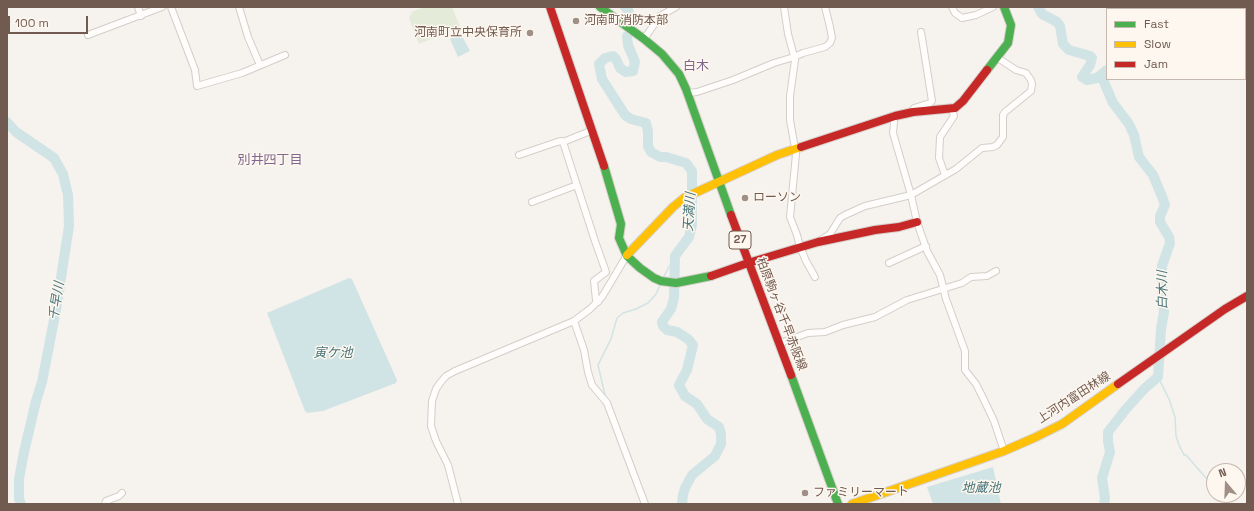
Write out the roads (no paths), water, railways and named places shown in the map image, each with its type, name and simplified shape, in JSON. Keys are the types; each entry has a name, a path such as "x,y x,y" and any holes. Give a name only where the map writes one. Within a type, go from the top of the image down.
{"street":[{"path":"138,7 141,16"},
{"path":"88,35 162,7"},
{"path":"171,7 195,70 197,86 216,82 285,55"},
{"path":"247,7 239,8 260,66"},
{"path":"550,7 593,130 618,211 620,224 620,244 627,255 640,268 650,275 661,281 676,283 712,276 748,263 818,242 876,230 899,227 917,222"},
{"name":"柏原駒ヶ谷千早赤阪線","path":"600,7 662,54 679,74 688,92 748,263 778,344 803,405 838,504"},
{"path":"644,39 660,16 676,7"},
{"path":"784,7 788,34 795,60 791,84 790,120 796,149 790,217 800,247 815,277"},
{"path":"688,92 697,92 733,80 774,62 824,47 830,43 832,38 824,7"},
{"path":"952,7 955,13 962,18 976,15 993,7"},
{"path":"458,504 448,465 436,441 431,426 432,401 436,389 446,376 574,321 598,302 627,255 678,202 692,193 769,158 893,117 913,112 952,109 963,101 998,58 1008,43 1010,20 1004,7"},
{"path":"913,112 914,108 932,101 921,32"},
{"path":"818,242 830,234 840,218 845,215 865,206 911,195 956,169 982,148 997,145 1003,137 1003,115 1031,91 1032,84 1026,73 1016,70 998,58"},
{"path":"945,175 939,158 940,137 954,116 952,109"},
{"path":"893,117 893,133 911,195 917,222 926,246 940,275 965,351 965,370 976,384 984,400 994,421 1004,450"},
{"path":"519,155 557,142 563,142 593,130"},
{"path":"563,142 606,272 594,281 596,300 598,302"},
{"path":"532,202 577,185"},
{"path":"888,263 926,246"},
{"path":"778,344 808,333 826,332 843,325 875,317 908,300 962,283 971,277 987,276 996,271"},
{"name":"上河内富田林線","path":"852,504 1004,450 1036,437 1062,424 1225,309 1247,296"},
{"path":"574,321 584,350 592,385 607,403 645,504"},
{"path":"105,504 106,501 119,496 122,493"}],"water":[{"path":"461,34 470,51 458,57 450,39"},
{"name":"寅ケ池","path":"349,278 352,279 397,380 396,383 323,411 307,413 267,313"},
{"name":"地蔵池","path":"993,467 1001,504 933,504 927,487"}],"waterway":[{"name":"天満川","path":"625,7 628,10 631,19"},
{"path":"1038,7 1042,14 1057,22 1060,26 1063,44 1069,50 1090,56 1092,58 1090,65 1082,77 1087,80 1097,78 1106,71"},
{"name":"天満川","path":"627,36 628,45 635,62 633,71 626,72 620,68 613,56 605,58 599,64 602,79 625,115 631,119 646,123 648,131 648,146 651,152 660,157 666,157 686,163 692,171 692,225 689,237 675,256 674,298 671,309 662,322 663,326 667,330 677,332 688,339 693,345 687,370 679,385 685,396 697,404 707,419 719,427 721,444 715,456 692,475 685,488 682,504"},
{"name":"白木川","path":"1101,75 1113,103 1129,124 1134,135 1139,157 1153,175 1163,199 1165,205 1160,216 1160,222 1169,237 1170,243 1162,266 1164,312 1161,329 1158,377 1145,388 1108,432 1110,452 1102,478 1105,498 1104,504"},
{"name":"千早川","path":"7,122 16,132 54,158 63,174 68,195 69,226 56,310 42,382 36,401 19,479 19,499 21,504"},
{"path":"663,278 675,256"},
{"path":"605,395 598,365 611,339 617,318 623,313 648,303 656,294 661,283"},
{"path":"1158,377 1169,399 1175,417 1176,436 1179,445 1184,455 1186,455 1206,478"}],"place":[{"name":"河南町消防本部","path":"576,21"},
{"name":"河南町立中央保育所","path":"530,33"},
{"name":"ローソン","path":"745,198"},
{"name":"ファミリーマート","path":"805,493"}],"district":[{"name":"白木","path":"696,66"},
{"name":"別井四丁目","path":"270,160"}]}
